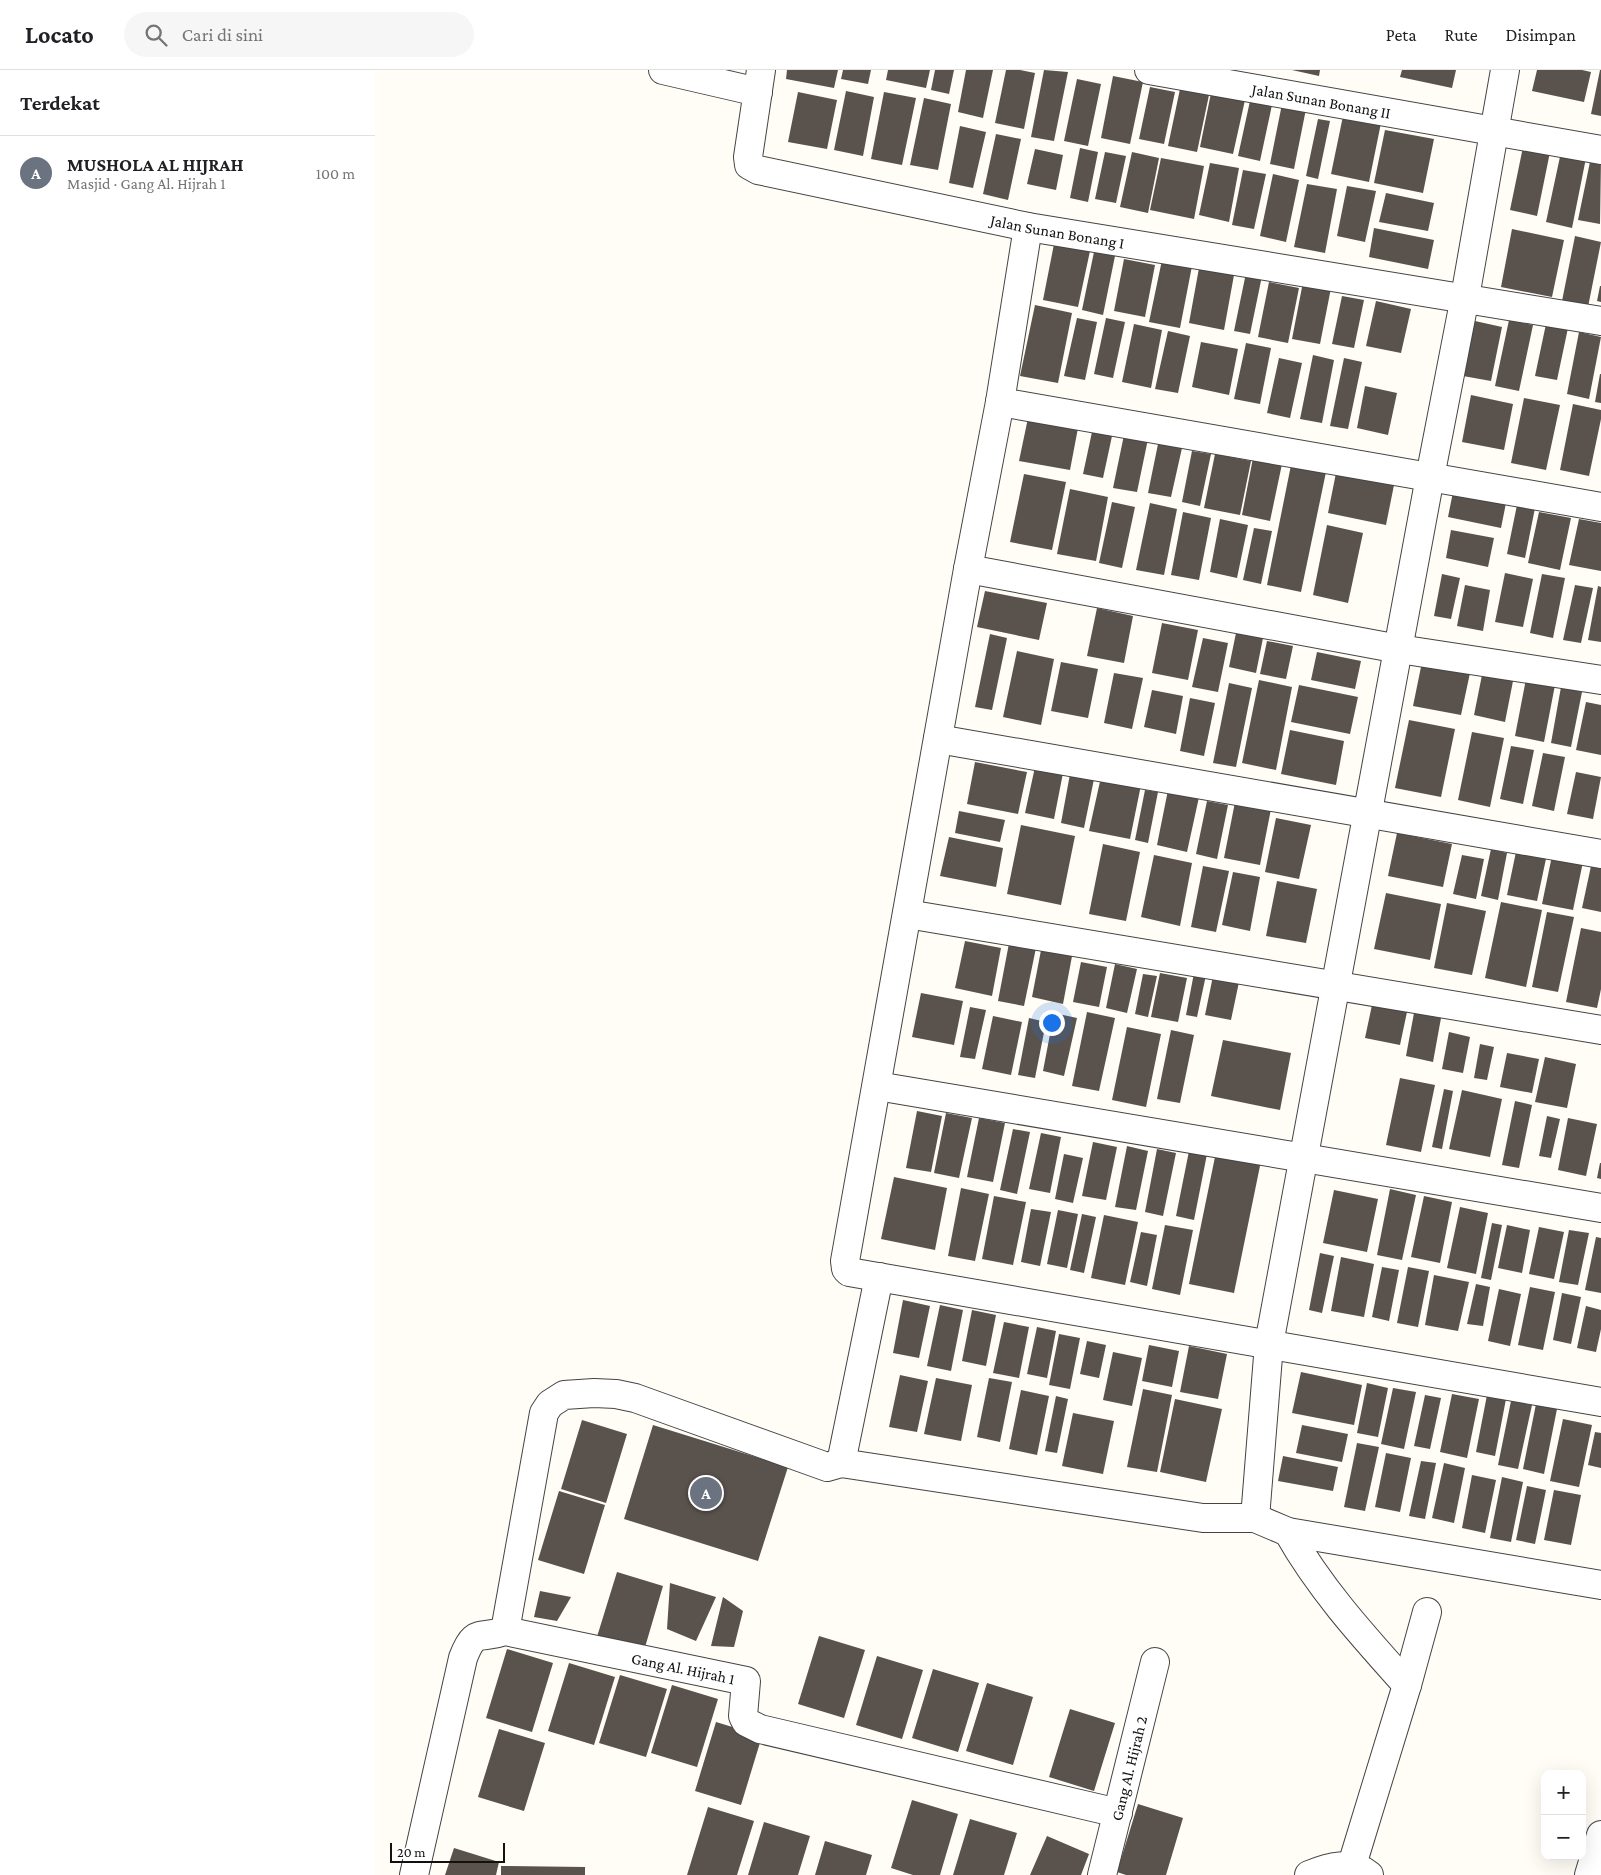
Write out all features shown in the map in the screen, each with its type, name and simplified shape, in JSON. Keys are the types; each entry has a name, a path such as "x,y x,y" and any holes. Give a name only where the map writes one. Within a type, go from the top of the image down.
{"street":[{"path":"663,70 760,81"},
{"name":"Jalan Sunan Bonang II","path":"1149,70 1601,150"},
{"path":"1255,1518 1269,1344 1465,298 1505,70"},
{"name":"Jalan Sunan Bonang I","path":"760,81 748,157 749,165 753,168 1028,227 1601,321"},
{"path":"1028,227 1000,402 968,569 844,1264 849,1272 1601,1402"},
{"path":"1000,402 1601,507"},
{"path":"968,569 1399,649 1601,680"},
{"path":"938,739 1601,854"},
{"path":"907,914 1601,1030"},
{"path":"877,1086 1601,1208"},
{"path":"841,1463 879,1276"},
{"path":"505,1631 544,1413 550,1404 564,1395 594,1393 616,1394 635,1398 827,1467 841,1463 1203,1518 1255,1518 1288,1532 1601,1585"},
{"path":"1288,1532 1300,1554 1329,1594 1407,1685"},
{"path":"1309,1875 1332,1868 1361,1870 1427,1612"},
{"name":"Gang Al. Hijrah 1","path":"414,1875 463,1658 471,1640 480,1634 494,1634 505,1631 746,1681 743,1716 746,1722 760,1729 1118,1812"},
{"name":"Gang Al. Hijrah 2","path":"1102,1875 1155,1662"}],"building":[{"path":"787,70 838,70 834,88 786,79"},
{"path":"843,70 871,70 868,84 841,79"},
{"path":"888,70 930,70 926,88 886,80"},
{"path":"935,70 954,70 949,94 931,90"},
{"path":"966,70 993,70 983,118 958,112"},
{"path":"1006,70 1035,73 1024,129 995,123"},
{"path":"1044,70 1068,72 1054,141 1031,137"},
{"path":"1292,70 1320,70 1319,76"},
{"path":"1402,70 1456,70 1452,88 1400,77"},
{"path":"1537,70 1582,70 1591,72 1584,102 1532,91"},
{"path":"1601,70 1601,116 1591,114"},
{"path":"1113,76 1143,82 1130,144 1101,138"},
{"path":"1077,79 1101,84 1088,146 1064,141"},
{"path":"1150,87 1175,92 1164,144 1139,139"},
{"path":"1180,89 1209,95 1197,152 1168,146"},
{"path":"846,91 874,97 863,156 834,150"},
{"path":"798,92 837,100 827,149 788,142"},
{"path":"884,92 916,98 902,165 871,159"},
{"path":"1211,93 1245,100 1233,154 1200,147"},
{"path":"924,98 951,104 938,170 910,165"},
{"path":"1250,101 1272,105 1260,161 1238,156"},
{"path":"1282,104 1306,109 1294,169 1270,164"},
{"path":"1343,116 1381,123 1369,182 1331,174"},
{"path":"1318,119 1330,121 1318,179 1306,176"},
{"path":"960,126 986,132 973,188 949,183"},
{"path":"1385,130 1434,139 1423,193 1374,183"},
{"path":"996,134 1021,139 1008,200 983,194"},
{"path":"1523,147 1550,152 1537,216 1510,210"},
{"path":"1080,148 1098,152 1088,202 1070,198"},
{"path":"1035,149 1063,155 1056,190 1027,184"},
{"path":"1105,152 1126,156 1116,203 1095,199"},
{"path":"1132,152 1159,158 1148,213 1120,207"},
{"path":"1561,152 1586,158 1572,228 1546,222"},
{"path":"1591,157 1601,159 1600,224 1578,220"},
{"path":"1161,158 1204,166 1194,219 1150,210"},
{"path":"1210,163 1239,168 1229,222 1199,215"},
{"path":"1243,170 1266,174 1254,229 1232,225"},
{"path":"1273,174 1299,180 1286,242 1260,236"},
{"path":"1307,184 1337,189 1325,253 1294,247"},
{"path":"1347,186 1376,191 1365,242 1337,236"},
{"path":"1386,193 1434,203 1428,231 1379,222"},
{"path":"1374,228 1434,240 1428,269 1369,257"},
{"path":"1512,229 1564,240 1552,297 1501,287"},
{"path":"1575,236 1601,242 1588,307 1562,301"},
{"path":"1054,244 1090,251 1078,307 1043,300"},
{"path":"1094,252 1115,256 1103,315 1082,310"},
{"path":"1124,259 1155,265 1145,317 1114,311"},
{"path":"1162,260 1192,266 1180,328 1149,322"},
{"path":"1199,268 1234,275 1224,330 1189,323"},
{"path":"1246,273 1262,276 1250,334 1234,331"},
{"path":"1269,282 1299,288 1288,343 1258,337"},
{"path":"1303,282 1331,288 1320,344 1292,339"},
{"path":"1601,286 1601,302 1597,301"},
{"path":"1342,296 1364,300 1354,348 1332,344"},
{"path":"1376,301 1411,309 1401,353 1366,346"},
{"path":"1035,305 1072,313 1058,383 1020,376"},
{"path":"1077,318 1097,322 1085,380 1064,376"},
{"path":"1106,318 1125,322 1113,378 1094,374"},
{"path":"1509,320 1533,325 1519,391 1495,386"},
{"path":"1475,321 1502,327 1491,381 1463,376"},
{"path":"1134,324 1162,330 1151,388 1122,382"},
{"path":"1546,324 1568,328 1557,380 1535,376"},
{"path":"1168,331 1190,336 1178,393 1155,389"},
{"path":"1579,332 1601,337 1589,399 1567,394"},
{"path":"1201,342 1238,349 1229,395 1192,387"},
{"path":"1246,343 1271,348 1260,404 1234,399"},
{"path":"1313,355 1334,360 1322,423 1300,419"},
{"path":"1279,358 1302,363 1290,418 1267,413"},
{"path":"1344,358 1362,362 1348,429 1330,426"},
{"path":"1601,374 1601,403 1595,402"},
{"path":"1365,386 1397,393 1388,435 1357,428"},
{"path":"1471,395 1513,404 1504,450 1462,442"},
{"path":"1524,398 1560,405 1546,470 1511,463"},
{"path":"1573,404 1601,410 1601,419 1589,476 1560,470"},
{"path":"1028,418 1078,428 1070,470 1019,461"},
{"path":"1092,432 1112,436 1103,478 1083,474"},
{"path":"1124,435 1148,439 1137,492 1113,488"},
{"path":"1158,444 1182,448 1171,497 1148,493"},
{"path":"1192,451 1211,454 1200,506 1182,502"},
{"path":"1215,454 1251,461 1240,515 1204,508"},
{"path":"1253,458 1282,464 1270,521 1242,515"},
{"path":"1291,465 1326,472 1301,592 1267,585"},
{"path":"1337,468 1395,480 1386,525 1328,513"},
{"path":"1024,474 1066,482 1052,550 1010,542"},
{"path":"1070,489 1108,497 1096,561 1057,554"},
{"path":"1453,492 1506,503 1501,528 1448,517"},
{"path":"1112,502 1135,507 1122,568 1099,563"},
{"path":"1150,503 1177,509 1164,575 1136,570"},
{"path":"1517,505 1535,508 1525,558 1507,554"},
{"path":"1183,512 1211,518 1199,580 1171,575"},
{"path":"1539,512 1571,518 1560,570 1528,563"},
{"path":"1220,519 1248,525 1237,578 1210,572"},
{"path":"1579,519 1601,523 1601,571 1569,565"},
{"path":"1327,525 1363,533 1348,603 1313,595"},
{"path":"1254,528 1272,531 1261,584 1243,580"},
{"path":"1451,530 1494,538 1488,567 1446,558"},
{"path":"1505,573 1533,579 1523,627 1495,622"},
{"path":"1442,574 1460,578 1451,619 1434,616"},
{"path":"1542,574 1565,578 1553,638 1530,633"},
{"path":"1465,585 1490,590 1483,631 1457,626"},
{"path":"1575,585 1593,588 1581,643 1563,640"},
{"path":"1598,586 1601,587 1601,642 1588,640"},
{"path":"985,591 1047,603 1039,640 977,627"},
{"path":"1097,608 1133,616 1124,663 1087,656"},
{"path":"1162,623 1198,630 1188,680 1152,673"},
{"path":"1236,633 1263,638 1256,673 1229,667"},
{"path":"990,634 1007,638 992,710 975,707"},
{"path":"1203,638 1228,643 1218,692 1192,687"},
{"path":"1267,641 1293,646 1286,679 1260,674"},
{"path":"1017,651 1054,659 1041,725 1003,717"},
{"path":"1317,652 1361,661 1355,689 1311,680"},
{"path":"1061,662 1098,669 1088,718 1051,711"},
{"path":"1422,662 1470,673 1461,715 1413,706"},
{"path":"1483,670 1514,676 1505,722 1474,715"},
{"path":"1114,673 1143,678 1132,729 1104,723"},
{"path":"1526,679 1555,685 1544,742 1515,736"},
{"path":"1259,680 1292,687 1276,770 1242,763"},
{"path":"1229,683 1252,688 1236,767 1213,763"},
{"path":"1299,685 1358,697 1350,734 1291,722"},
{"path":"1561,687 1582,692 1571,747 1551,743"},
{"path":"1152,690 1183,696 1176,734 1144,727"},
{"path":"1190,698 1215,703 1204,756 1180,751"},
{"path":"1586,702 1601,705 1601,755 1576,750"},
{"path":"1409,720 1455,729 1441,797 1395,788"},
{"path":"1290,730 1344,741 1336,785 1281,774"},
{"path":"1472,732 1504,738 1490,807 1458,800"},
{"path":"1511,746 1534,750 1523,804 1500,799"},
{"path":"1543,753 1565,757 1554,811 1532,806"},
{"path":"975,762 1027,772 1018,814 967,804"},
{"path":"1035,767 1063,773 1054,819 1025,813"},
{"path":"1576,772 1601,777 1593,819 1567,814"},
{"path":"1070,774 1094,779 1084,828 1061,823"},
{"path":"1101,777 1141,785 1130,839 1089,831"},
{"path":"1145,790 1158,792 1148,843 1135,840"},
{"path":"1168,790 1199,797 1187,852 1157,845"},
{"path":"1207,801 1228,805 1217,859 1196,854"},
{"path":"1235,802 1271,809 1260,865 1224,858"},
{"path":"959,811 1005,820 1000,842 955,833"},
{"path":"1276,818 1311,825 1299,879 1265,872"},
{"path":"1021,825 1075,836 1061,905 1007,894"},
{"path":"1397,833 1452,844 1443,887 1388,876"},
{"path":"949,837 1003,848 996,887 940,876"},
{"path":"1103,844 1140,852 1126,921 1089,914"},
{"path":"1517,847 1547,854 1537,901 1507,895"},
{"path":"1491,849 1507,853 1498,900 1481,896"},
{"path":"1553,851 1584,857 1573,910 1542,904"},
{"path":"1154,855 1192,863 1180,926 1141,917"},
{"path":"1462,855 1484,859 1476,899 1453,894"},
{"path":"1203,866 1229,871 1216,932 1191,927"},
{"path":"1591,866 1601,868 1601,912 1582,908"},
{"path":"1233,872 1260,877 1250,931 1222,925"},
{"path":"1277,881 1317,889 1306,943 1266,936"},
{"path":"1386,893 1441,904 1430,960 1374,949"},
{"path":"1501,902 1542,910 1526,987 1485,978"},
{"path":"1447,903 1486,911 1472,975 1434,968"},
{"path":"1547,912 1574,917 1558,992 1532,987"},
{"path":"1581,928 1601,932 1601,989 1597,1008 1566,1002"},
{"path":"1010,938 1037,943 1024,1006 998,1001"},
{"path":"965,941 1001,948 992,996 955,988"},
{"path":"1042,945 1073,951 1063,1004 1032,997"},
{"path":"1081,962 1107,967 1099,1007 1073,1002"},
{"path":"1115,964 1137,969 1127,1013 1106,1008"},
{"path":"1160,973 1187,978 1178,1022 1151,1017"},
{"path":"1194,973 1206,975 1197,1017 1186,1015"},
{"path":"1143,974 1157,976 1148,1017 1135,1014"},
{"path":"1213,976 1239,982 1231,1020 1205,1015"},
{"path":"921,993 963,1001 954,1045 912,1037"},
{"path":"1372,1005 1407,1012 1400,1045 1365,1038"},
{"path":"970,1007 986,1010 975,1059 960,1057"},
{"path":"1087,1012 1115,1018 1099,1091 1072,1086"},
{"path":"1054,1013 1077,1018 1064,1076 1043,1071"},
{"path":"1414,1013 1441,1018 1433,1062 1406,1056"},
{"path":"993,1016 1022,1022 1011,1075 982,1069"},
{"path":"1029,1018 1046,1022 1035,1078 1018,1075"},
{"path":"1127,1027 1161,1034 1146,1107 1112,1100"},
{"path":"1171,1030 1194,1035 1180,1103 1157,1099"},
{"path":"1449,1032 1470,1037 1463,1073 1442,1069"},
{"path":"1223,1040 1291,1053 1280,1110 1211,1096"},
{"path":"1480,1044 1494,1047 1487,1080 1474,1078"},
{"path":"1507,1053 1539,1059 1532,1093 1500,1087"},
{"path":"1545,1057 1576,1064 1567,1108 1535,1102"},
{"path":"1400,1078 1435,1085 1421,1152 1386,1145"},
{"path":"1444,1089 1453,1091 1442,1149 1432,1147"},
{"path":"1462,1090 1502,1099 1490,1157 1449,1149"},
{"path":"1515,1101 1532,1105 1519,1168 1502,1165"},
{"path":"917,1111 942,1116 931,1172 906,1168"},
{"path":"946,1113 972,1118 959,1178 934,1173"},
{"path":"1547,1116 1560,1119 1551,1158 1539,1156"},
{"path":"979,1118 1005,1123 993,1182 967,1177"},
{"path":"1568,1118 1597,1124 1586,1176 1558,1170"},
{"path":"1013,1129 1030,1132 1017,1194 1000,1190"},
{"path":"1041,1133 1061,1137 1050,1193 1029,1189"},
{"path":"1093,1142 1117,1147 1106,1200 1082,1196"},
{"path":"1127,1146 1148,1151 1136,1210 1115,1207"},
{"path":"1190,1146 1208,1149 1194,1220 1176,1216"},
{"path":"1157,1149 1176,1153 1163,1216 1145,1212"},
{"path":"1216,1152 1261,1161 1234,1293 1189,1284"},
{"path":"1064,1154 1083,1158 1073,1203 1055,1199"},
{"path":"1601,1163 1601,1179 1597,1178"},
{"path":"894,1177 947,1188 935,1250 881,1239"},
{"path":"961,1188 989,1194 975,1261 948,1256"},
{"path":"1390,1189 1416,1195 1402,1260 1377,1255"},
{"path":"1334,1190 1378,1199 1367,1252 1323,1243"},
{"path":"994,1196 1026,1202 1013,1265 982,1259"},
{"path":"1424,1196 1452,1202 1440,1263 1411,1257"},
{"path":"1460,1207 1488,1213 1476,1274 1447,1268"},
{"path":"1031,1209 1051,1212 1040,1266 1021,1262"},
{"path":"1058,1210 1078,1214 1067,1268 1047,1264"},
{"path":"1082,1214 1096,1217 1084,1273 1070,1270"},
{"path":"1104,1215 1138,1222 1125,1285 1091,1278"},
{"path":"1492,1223 1502,1225 1491,1280 1481,1278"},
{"path":"1165,1225 1193,1230 1180,1295 1152,1289"},
{"path":"1507,1225 1530,1230 1522,1273 1498,1268"},
{"path":"1539,1227 1564,1232 1554,1279 1529,1274"},
{"path":"1569,1230 1589,1233 1578,1285 1559,1282"},
{"path":"1141,1232 1157,1235 1147,1286 1130,1282"},
{"path":"1596,1237 1601,1238 1601,1293 1585,1290"},
{"path":"1320,1253 1334,1256 1322,1313 1309,1310"},
{"path":"1341,1257 1374,1264 1364,1317 1331,1311"},
{"path":"1382,1267 1399,1270 1389,1321 1372,1317"},
{"path":"1408,1267 1429,1271 1418,1327 1397,1323"},
{"path":"1434,1275 1469,1282 1458,1331 1425,1325"},
{"path":"1476,1284 1490,1287 1483,1326 1467,1324"},
{"path":"1530,1287 1555,1292 1543,1350 1518,1345"},
{"path":"1499,1289 1521,1294 1510,1346 1488,1341"},
{"path":"1562,1293 1581,1297 1571,1344 1553,1340"},
{"path":"903,1300 930,1306 919,1358 893,1353"},
{"path":"940,1305 963,1310 951,1371 927,1366"},
{"path":"1586,1306 1601,1310 1601,1329 1596,1352 1577,1348"},
{"path":"972,1310 996,1315 986,1366 962,1361"},
{"path":"1004,1322 1029,1327 1019,1378 993,1373"},
{"path":"1037,1327 1056,1331 1047,1378 1027,1374"},
{"path":"1059,1334 1080,1338 1070,1389 1049,1385"},
{"path":"1087,1341 1106,1345 1099,1378 1080,1374"},
{"path":"1149,1345 1179,1351 1172,1387 1142,1381"},
{"path":"1189,1346 1227,1354 1218,1399 1180,1392"},
{"path":"1113,1352 1142,1358 1132,1406 1103,1400"},
{"path":"1301,1372 1362,1385 1354,1425 1292,1413"},
{"path":"900,1375 928,1381 917,1432 889,1427"},
{"path":"936,1378 972,1385 961,1441 924,1434"},
{"path":"989,1378 1012,1382 1000,1442 977,1437"},
{"path":"1367,1383 1388,1388 1378,1437 1357,1433"},
{"path":"1393,1388 1416,1392 1404,1449 1381,1444"},
{"path":"1143,1389 1172,1395 1157,1472 1127,1467"},
{"path":"1021,1390 1049,1396 1037,1455 1009,1449"},
{"path":"1452,1394 1479,1399 1467,1458 1440,1452"},
{"path":"1425,1395 1441,1398 1430,1449 1414,1446"},
{"path":"1487,1395 1506,1399 1495,1456 1476,1452"},
{"path":"1056,1396 1068,1399 1057,1453 1045,1451"},
{"path":"1175,1399 1222,1409 1206,1482 1160,1472"},
{"path":"1511,1401 1532,1405 1518,1469 1498,1465"},
{"path":"1536,1404 1557,1409 1544,1474 1523,1469"},
{"path":"1073,1413 1114,1421 1103,1474 1062,1466"},
{"path":"1563,1419 1592,1425 1579,1487 1550,1481"},
{"path":"582,1420 627,1434 606,1503 561,1489"},
{"path":"653,1425 788,1467 758,1561 624,1519"},
{"path":"1302,1425 1348,1434 1342,1462 1296,1453"},
{"path":"1595,1432 1601,1433 1601,1468 1588,1465"},
{"path":"1357,1443 1379,1447 1365,1511 1344,1507"},
{"path":"1386,1453 1411,1458 1400,1512 1375,1507"},
{"path":"1283,1456 1338,1467 1333,1491 1278,1481"},
{"path":"1421,1461 1436,1463 1425,1519 1409,1516"},
{"path":"1444,1463 1465,1468 1454,1523 1432,1518"},
{"path":"1472,1475 1496,1480 1485,1533 1462,1528"},
{"path":"1502,1477 1523,1482 1511,1542 1490,1538"},
{"path":"1527,1486 1546,1490 1535,1544 1516,1540"},
{"path":"1554,1490 1581,1495 1571,1545 1544,1540"},
{"path":"559,1491 605,1505 584,1574 538,1560"},
{"path":"617,1572 663,1586 643,1654 596,1640"},
{"path":"670,1583 716,1597 696,1641 667,1629"},
{"path":"540,1591 571,1597 557,1621 534,1617"},
{"path":"723,1597 743,1611 734,1647 711,1646"},
{"path":"819,1636 865,1650 844,1718 798,1704"},
{"path":"507,1649 553,1663 532,1732 486,1718"},
{"path":"877,1656 923,1670 902,1739 856,1725"},
{"path":"569,1663 615,1677 594,1745 548,1731"},
{"path":"933,1669 979,1683 958,1752 912,1738"},
{"path":"620,1675 667,1689 646,1757 599,1743"},
{"path":"987,1683 1033,1697 1013,1765 966,1751"},
{"path":"672,1685 718,1699 697,1767 651,1753"},
{"path":"1070,1709 1115,1723 1094,1791 1049,1777"},
{"path":"716,1722 762,1736 741,1805 695,1791"},
{"path":"499,1729 545,1743 524,1811 478,1797"},
{"path":"912,1800 958,1814 940,1875 913,1875 891,1868"},
{"path":"1138,1804 1183,1818 1166,1875 1126,1875 1117,1872"},
{"path":"708,1807 754,1821 737,1875 687,1875"},
{"path":"970,1819 1017,1833 1004,1875 953,1875"},
{"path":"764,1822 810,1836 798,1875 748,1875"},
{"path":"1047,1836 1089,1854 1081,1875 1030,1875"},
{"path":"825,1841 872,1855 866,1875 815,1875"},
{"path":"454,1848 499,1862 496,1875 445,1875"},
{"path":"501,1866 585,1867 585,1875 501,1875"}],"place":[{"name":"MUSHOLA AL HIJRAH","path":"706,1493"}]}
